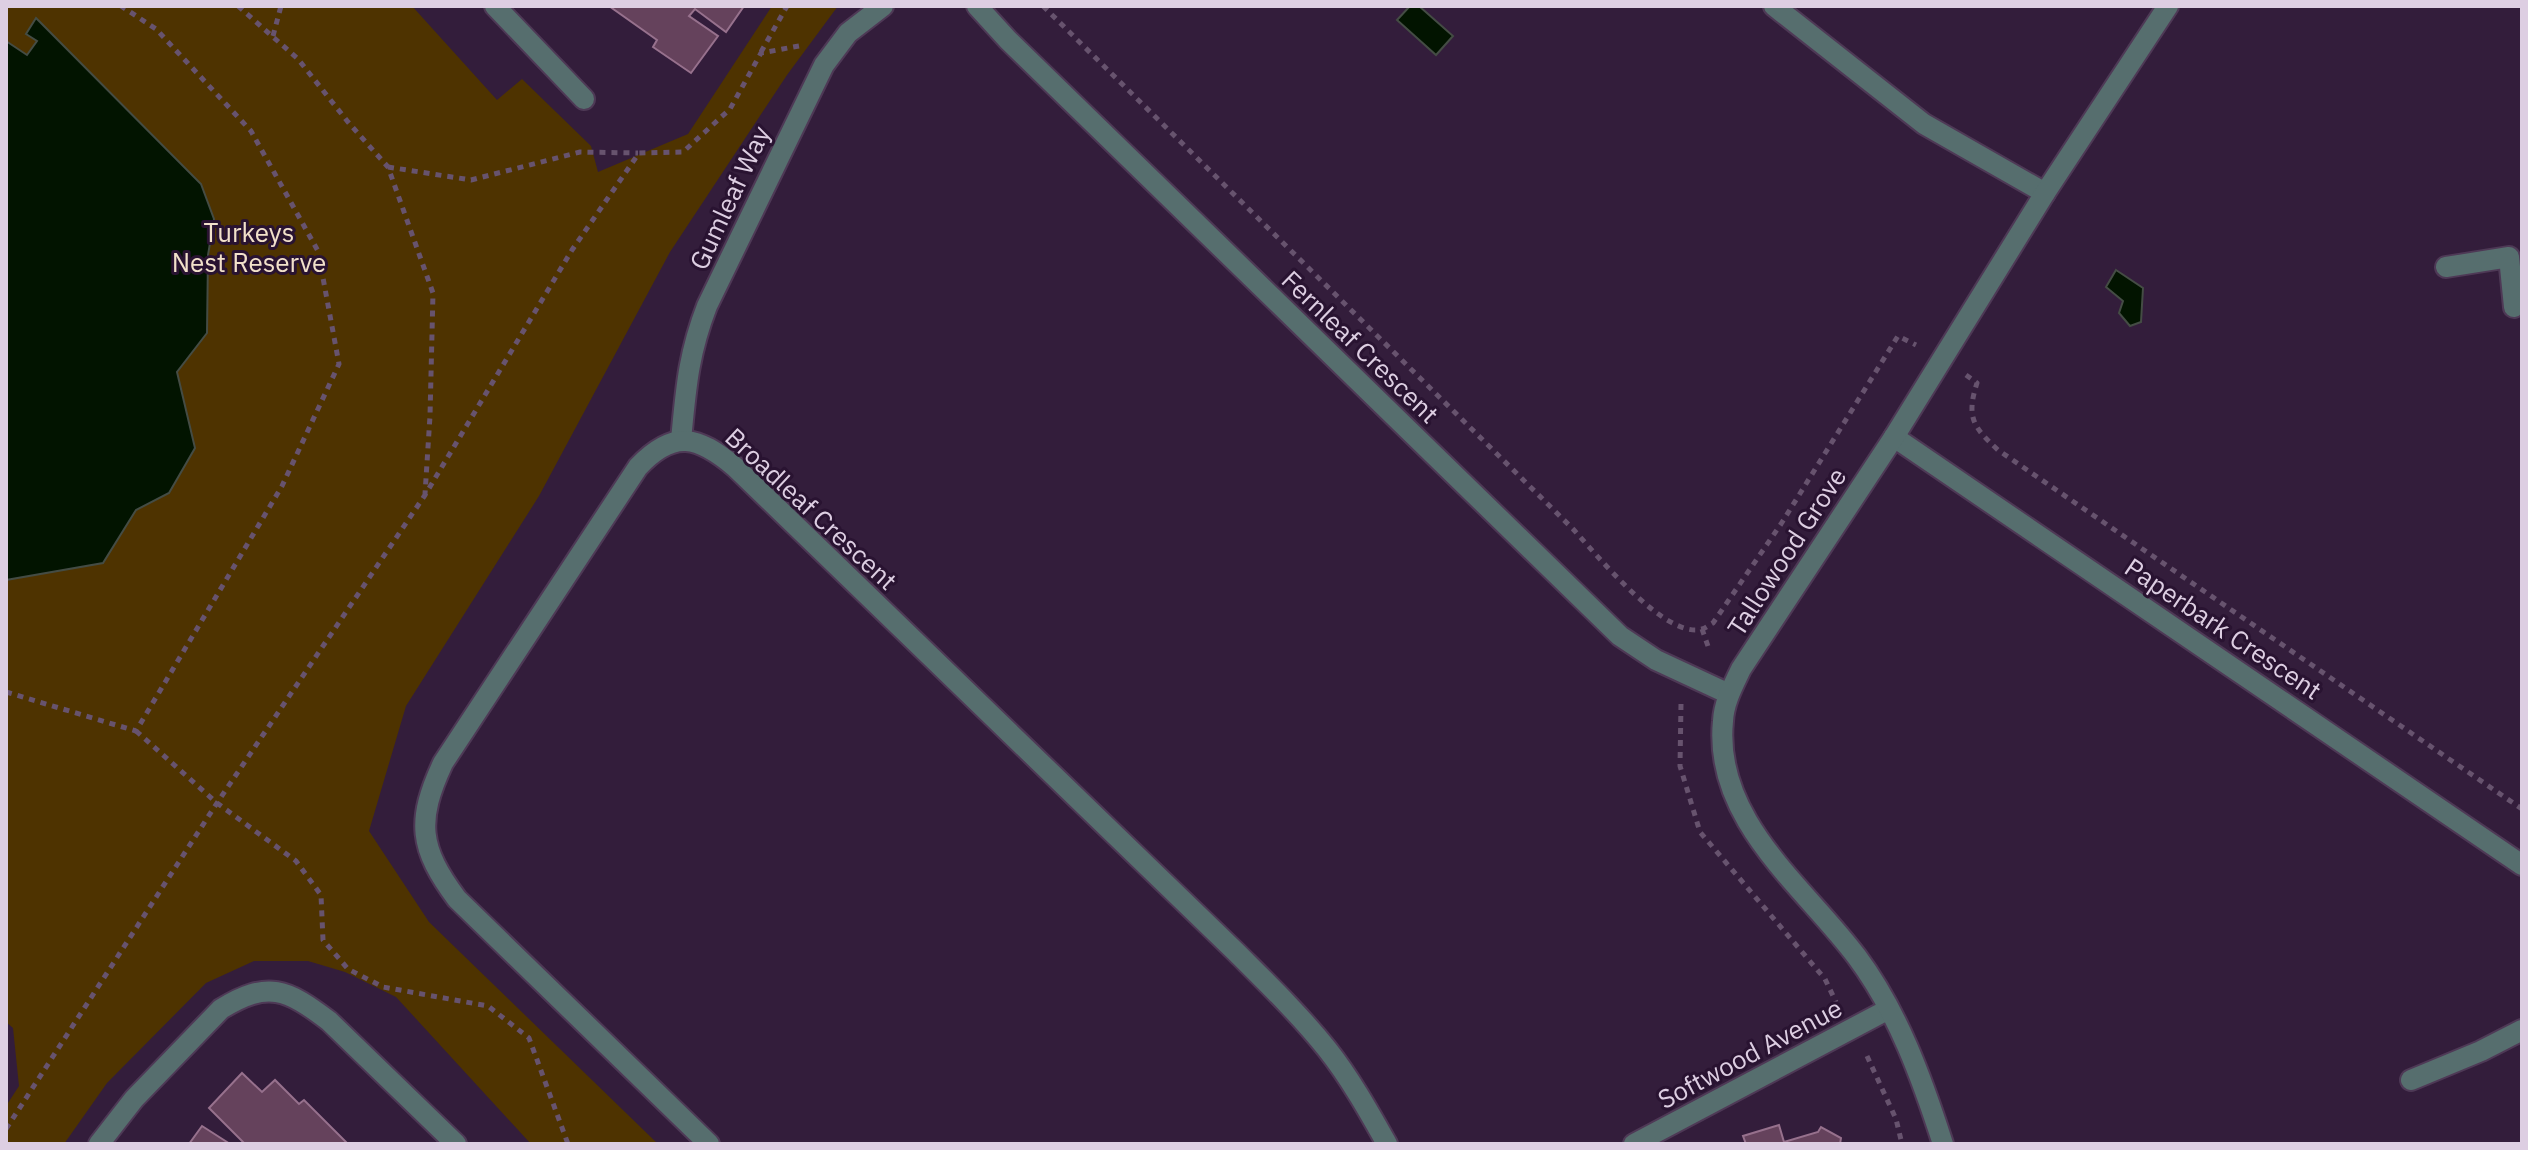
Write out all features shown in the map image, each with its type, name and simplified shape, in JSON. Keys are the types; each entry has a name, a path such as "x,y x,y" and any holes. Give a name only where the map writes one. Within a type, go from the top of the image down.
{"street":[{"path":"495,6 584,99"},
{"name":"Gumleaf Way","path":"681,440 688,368 707,306 824,65 848,33 883,6"},
{"name":"Fernleaf Crescent","path":"977,6 1611,628 1656,660 1729,694"},
{"path":"1774,6 1924,124 2045,193"},
{"name":"Tallowood Grove","path":"1943,1144 1922,1079 1889,1009 1858,958 1771,856 1749,825 1730,786 1722,721 1729,694 1741,669 1894,437 2045,193 2168,6"},
{"path":"2446,267 2516,250 2514,307"},
{"name":"Paperbark Crescent","path":"1894,437 2522,865"},
{"name":"Broadleaf Crescent","path":"709,1144 457,899 436,871 426,842 425,818 431,790 443,763 638,467 666,444 681,440 699,442 735,467 1247,962 1328,1050 1363,1101 1387,1144"},
{"path":"99,1144 134,1099 221,1009 259,990 281,992 307,1004 329,1021 456,1144"},
{"name":"Softwood Avenue","path":"1634,1144 1889,1009"},
{"path":"2411,1080 2522,1030"}],"path":[{"path":"121,6 156,29 251,131 318,251 339,364 282,486 136,731"},
{"path":"238,6 298,59 388,167 433,293 425,495"},
{"path":"273,36 281,6"},
{"path":"388,167 471,180 580,152 683,152 730,109 787,6"},
{"path":"1043,6 1573,529 1643,602 1674,625 1691,630 1702,629 1713,623 1723,611 1898,336 1977,383 1971,416 1980,433 1998,450 2522,809"},
{"path":"761,53 796,48 807,42"},
{"path":"6,1129 217,803 425,495 572,250 639,153"},
{"path":"6,692 136,731 217,803 296,861 321,895 323,940 348,969 383,987 488,1006 529,1038 568,1144"}],"green space":[{"name":"Turkeys Nest Reserve","path":"6,6 412,6 497,100 522,79 591,146 598,172 688,134 772,6 838,6 787,75 670,252 539,496 406,706 369,831 429,922 658,1144 531,1144 396,997 345,972 308,961 254,961 206,983 107,1083 64,1144 6,1144 6,1106 19,1086 13,1028 6,1022"}],"shaded area":[{"path":"1410,6 1419,6 1453,36 1436,55 1397,20"},
{"path":"36,18 201,184 214,219 208,255 207,333 177,372 195,448 169,493 136,510 103,563 6,580 6,41 27,55 37,41 26,34"},
{"path":"2116,270 2143,288 2141,322 2130,326 2119,313 2123,301 2106,287"}],"building":[{"path":"609,6 744,6 726,32 695,9 689,16 718,36 691,73 653,47 657,40"},
{"path":"242,1073 262,1092 275,1080 299,1104 304,1100 348,1144 245,1144 209,1108"},
{"path":"1779,1125 1784,1142 1818,1132 1821,1127 1841,1138 1840,1144 1746,1144 1743,1136"},
{"path":"202,1126 230,1144 189,1144"}]}
